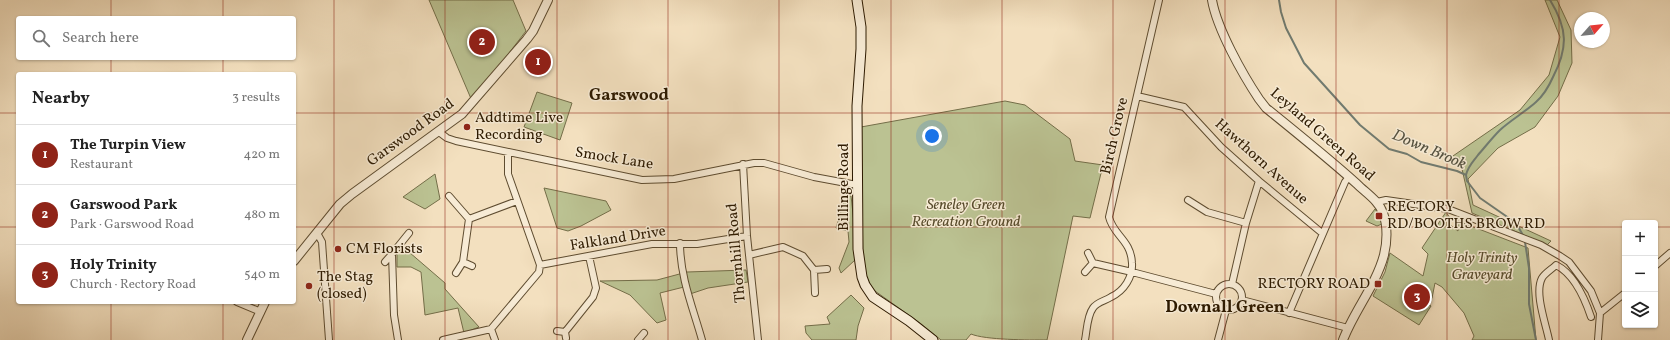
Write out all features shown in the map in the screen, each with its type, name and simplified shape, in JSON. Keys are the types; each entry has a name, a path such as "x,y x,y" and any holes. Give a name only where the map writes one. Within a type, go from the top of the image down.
{"main road":[{"name":"Billinge Road","path":"857,0 861,27 858,88 859,262 865,285 869,292 933,340"}],"street":[{"name":"Garswood Road","path":"296,258 340,204 462,114 533,31 548,0"},
{"name":"Birch Grove","path":"1132,272 1132,262 1128,246 1114,229 1109,217 1159,0"},
{"name":"Leyland Green Road","path":"1212,0 1214,11 1224,36 1259,99 1266,108 1377,202"},
{"name":"Hawthorn Avenue","path":"1138,96 1184,107 1221,147 1259,182 1322,233"},
{"name":"Smock Lane","path":"439,132 456,142 642,180 674,179 712,172 743,164 764,163 814,177 858,185"},
{"path":"443,340 491,329 539,272 540,265 508,174 508,153"},
{"name":"Thornhill Road","path":"743,164 747,236 758,340"},
{"path":"1289,313 1322,233 1345,182 1349,177"},
{"path":"1232,284 1246,223 1259,182"},
{"path":"450,196 469,219 464,262 456,273"},
{"path":"1188,200 1206,212 1246,223"},
{"path":"1343,340 1348,328 1378,274 1384,255 1386,225 1383,213 1377,202 1386,200 1448,209 1541,245 1569,262 1591,291 1600,313 1598,340"},
{"path":"469,219 517,201"},
{"path":"316,233 322,242 329,340"},
{"path":"385,262 409,233"},
{"name":"Falkland Drive","path":"540,265 652,244 697,244 747,236"},
{"path":"680,243 680,259 683,275 702,340"},
{"path":"749,255 783,247 803,256 814,270 815,293"},
{"path":"1088,253 1093,264"},
{"path":"1658,263 1670,253"},
{"path":"392,254 394,315 398,340"},
{"path":"557,331 565,335 595,293 595,280 590,256"},
{"path":"464,262 472,266"},
{"path":"1093,264 1132,272 1216,294"},
{"path":"1085,272 1093,264"},
{"path":"1549,340 1539,288 1542,278 1556,265 1563,269 1573,282 1586,302 1591,317"},
{"path":"814,270 827,269"},
{"path":"1085,340 1092,308 1096,304 1112,297 1120,291 1132,272"},
{"path":"1573,282 1580,276"},
{"path":"1224,284 1232,284 1239,288 1242,292 1241,304 1234,309 1226,310 1217,302 1216,294 1220,287 1224,284"},
{"path":"1600,313 1622,295"},
{"path":"1242,300 1348,328"},
{"path":"242,304 260,312"},
{"path":"247,340 264,304"},
{"path":"1218,340 1226,310"},
{"path":"491,329 495,340"},
{"path":"638,340 644,333"}],"green space":[{"path":"429,0 513,0 526,31 472,101"},
{"path":"1545,0 1557,0 1571,30 1572,63 1558,96 1535,127 1498,148 1468,179 1473,205 1551,241 1547,245 1472,213 1462,169 1450,158 1520,110 1549,75 1560,37"},
{"path":"537,92 572,103 560,140 524,127"},
{"name":"Seneley Green Recreation Ground","path":"1005,101 1025,105 1070,139 1075,161 1103,165 1090,218 1073,216 1047,340 996,339 971,334 966,340 941,340 875,291 870,285 863,268 861,127"},
{"path":"435,174 440,199 425,209 403,197"},
{"path":"544,188 606,201 611,210 581,226 568,231 557,228"},
{"path":"846,195 851,196 855,231 855,260 841,273 839,268 849,242 848,231 836,228"},
{"path":"1375,209 1382,224 1377,226 1366,221"},
{"name":"Holy Trinity Graveyard","path":"1446,212 1450,218 1448,223 1458,231 1458,221 1528,248 1536,340 1472,340 1474,336 1464,313 1442,287 1435,283 1432,298 1428,304 1431,306 1419,325 1373,296 1385,272 1390,253 1423,276 1428,254 1422,248"},
{"path":"402,246 445,283 445,289 479,327 464,333 458,308 425,315 421,272 411,267 397,267 397,254"},
{"path":"746,270 748,282 708,288 687,295 684,287 660,293 666,320 657,323 630,295 600,281 657,280 687,272"},
{"path":"851,295 864,308 858,326 856,340 812,340 806,333 805,326 830,324 827,317"}],"waterway":[{"name":"Down Brook","path":"1279,0 1286,28 1304,63 1360,125 1389,149 1407,154 1421,162 1457,171 1466,175 1467,181 1480,198 1516,223 1524,237"},
{"path":"1466,175 1471,164 1494,136 1504,126 1539,99 1546,90 1558,67 1563,48 1563,29 1556,10 1550,0"},
{"name":"Down Brook","path":"1525,242 1529,268 1529,304 1536,340"}],"place":[{"name":"Garswood Park","path":"482,42"},
{"name":"The Turpin View","path":"538,62"},
{"name":"Addtime Live Recording","path":"467,127"},
{"name":"RECTORY RD/BOOTHS BROW RD","path":"1379,216"},
{"name":"CM Florists","path":"338,249"},
{"name":"RECTORY ROAD","path":"1378,284"},
{"name":"The Stag (closed)","path":"309,286"},
{"name":"Holy Trinity","path":"1417,297"}],"district":[{"name":"Garswood","path":"629,95"},
{"name":"Downall Green","path":"1225,307"}]}
